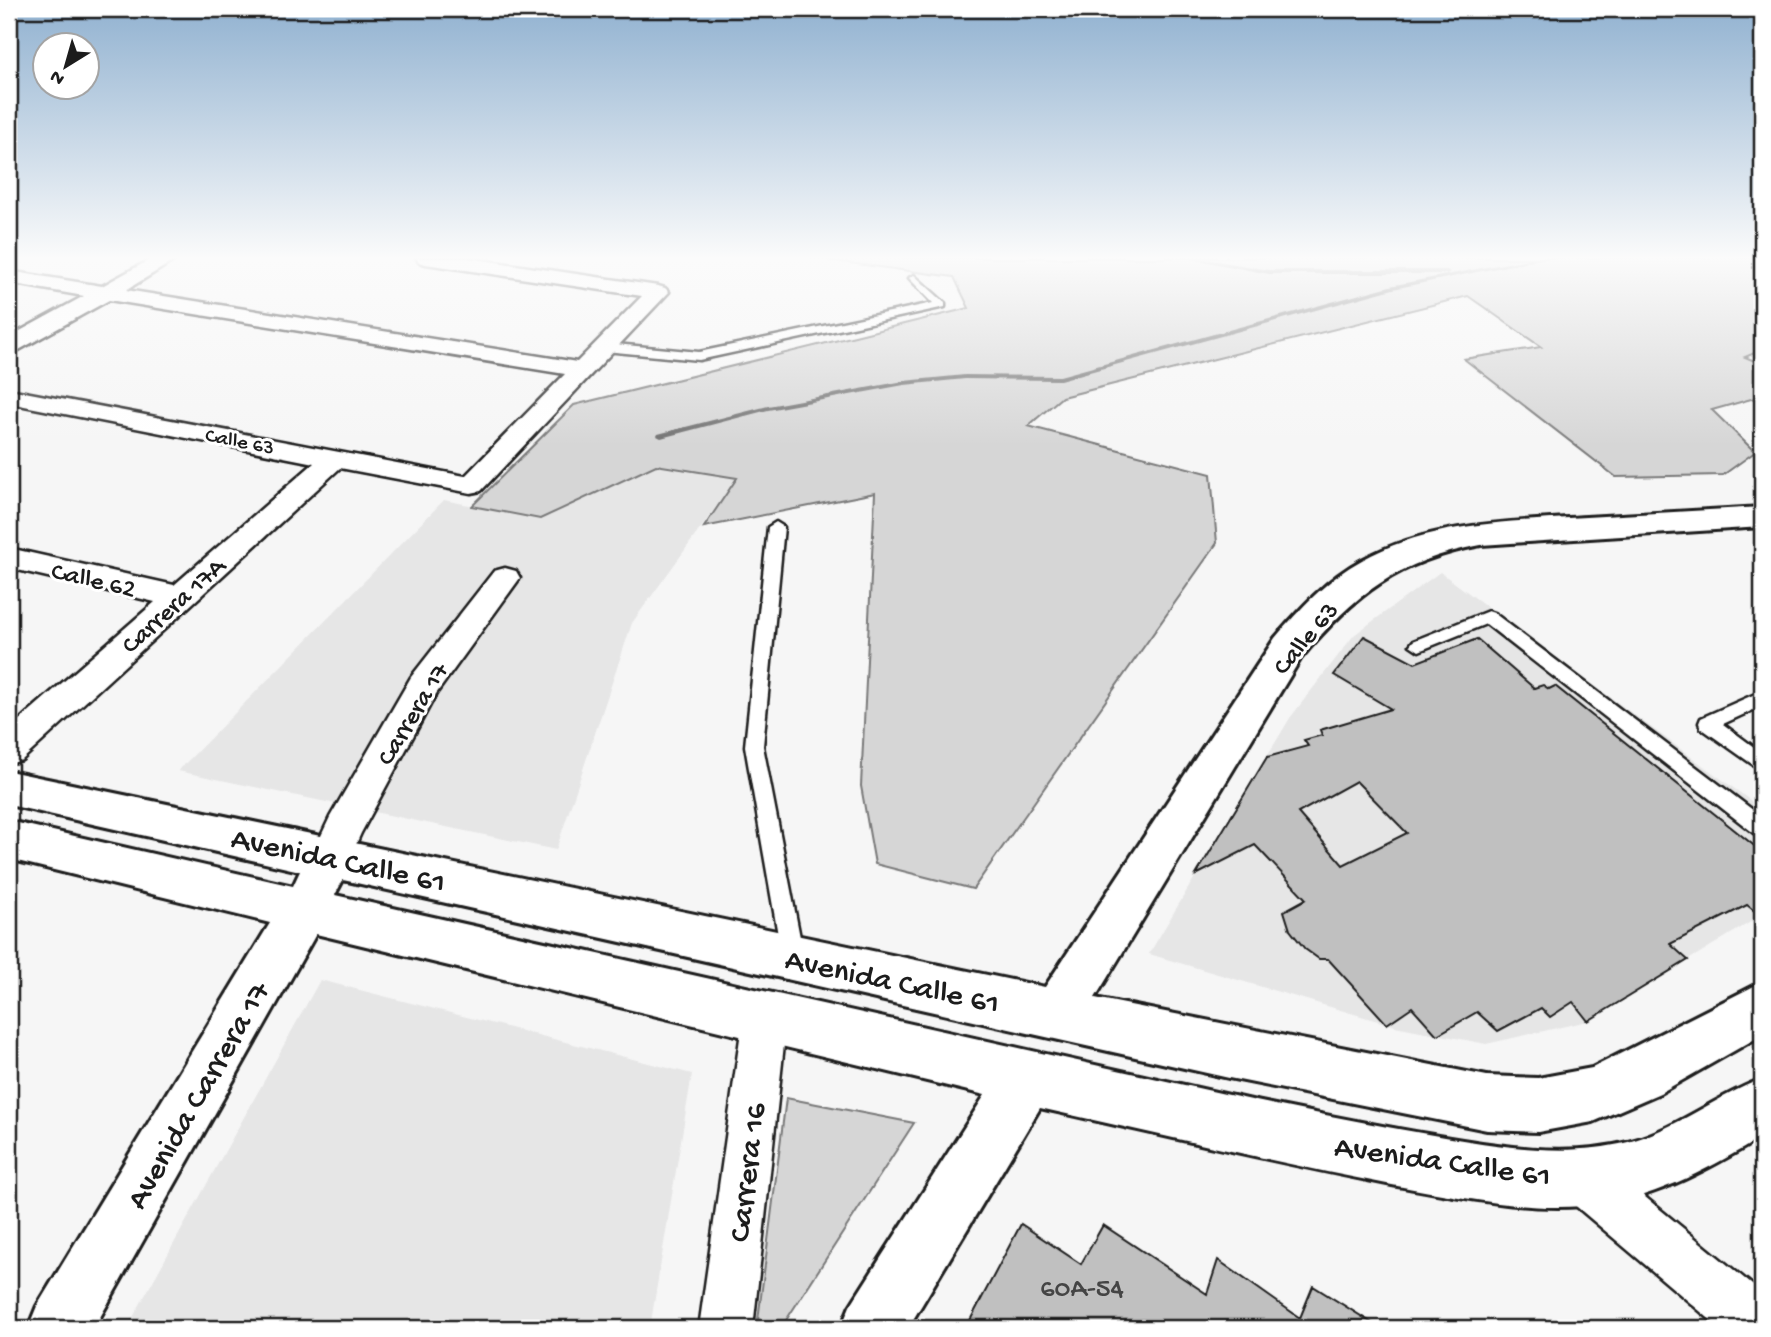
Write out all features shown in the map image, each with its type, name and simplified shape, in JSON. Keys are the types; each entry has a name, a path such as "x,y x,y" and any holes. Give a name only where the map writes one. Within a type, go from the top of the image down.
{"main road":[{"name":"Calle 63","path":"1056,1015 1288,648 1317,613 1367,572 1408,550 1442,539 1480,534 1762,516"},
{"name":"Avenida Calle 61","path":"9,788 1056,1015 1487,1103 1538,1104 1593,1095 1641,1074 1762,1007"},
{"name":"Avenida Calle 61","path":"9,840 1027,1078 1373,1153 1527,1177 1582,1178 1635,1169 1681,1153 1762,1106"},
{"name":"Avenida Carrera 17","path":"59,1328 305,909 331,857"},
{"path":"872,1328 1027,1078"}],"street":[{"path":"9,346 55,320"},
{"path":"275,320 582,370 631,320"},
{"name":"Calle 63","path":"9,396 471,485 582,370"},
{"name":"Carrera 17A","path":"9,750 335,458"},
{"name":"Calle 62","path":"9,558 180,597"},
{"name":"Carrera 17","path":"331,857 344,828 423,687 505,578"},
{"name":"Carrera 16","path":"726,1328 765,1017"},
{"path":"1582,1178 1762,1328"}],"lane":[{"path":"605,347 699,356 868,320"},
{"path":"776,527 754,746 793,958"},
{"path":"1419,645 1488,617 1762,828"},
{"path":"1762,698 1708,723 1762,763"}],"shaded area":[{"path":"919,320 1370,320 1062,397 1028,426 1211,474 1217,543 973,889 875,864 861,786 875,493 704,527 737,478 656,465 540,519 472,506 574,405"},
{"path":"1503,320 1762,320 1762,350 1745,357 1762,364 1762,396 1712,410 1755,452 1723,475 1616,477 1464,359 1541,347"},
{"path":"656,465 737,478 632,623 556,850 178,771 444,500 540,519"},
{"path":"1440,572 1762,809 1762,915 1588,1021 1486,1044 1395,1026 1149,954 1290,718 1354,635"},
{"path":"320,980 692,1074 650,1328 127,1328"},
{"path":"786,1098 914,1123 781,1328 757,1328"}],"building":[{"path":"1364,636 1415,663 1477,639 1534,688 1543,685 1549,689 1555,686 1762,852 1762,917 1747,905 1670,944 1688,960 1588,1021 1573,1002 1550,1017 1541,1008 1498,1031 1477,1012 1437,1035 1412,1007 1387,1024 1328,959 1319,959 1305,949 1290,930 1284,911 1306,899 1255,845 1196,875 1267,757 1308,746 1304,740 1322,735 1320,730 1391,709 1334,675","holes":["1356,781 1407,833 1343,865 1298,813"]},
{"path":"1021,1224 1081,1264 1103,1225 1207,1294 1218,1260 1300,1318 1313,1286 1380,1328 966,1328"}],"waterway":[{"path":"661,436 768,408 904,383 965,377 1060,378 1270,320"}]}
